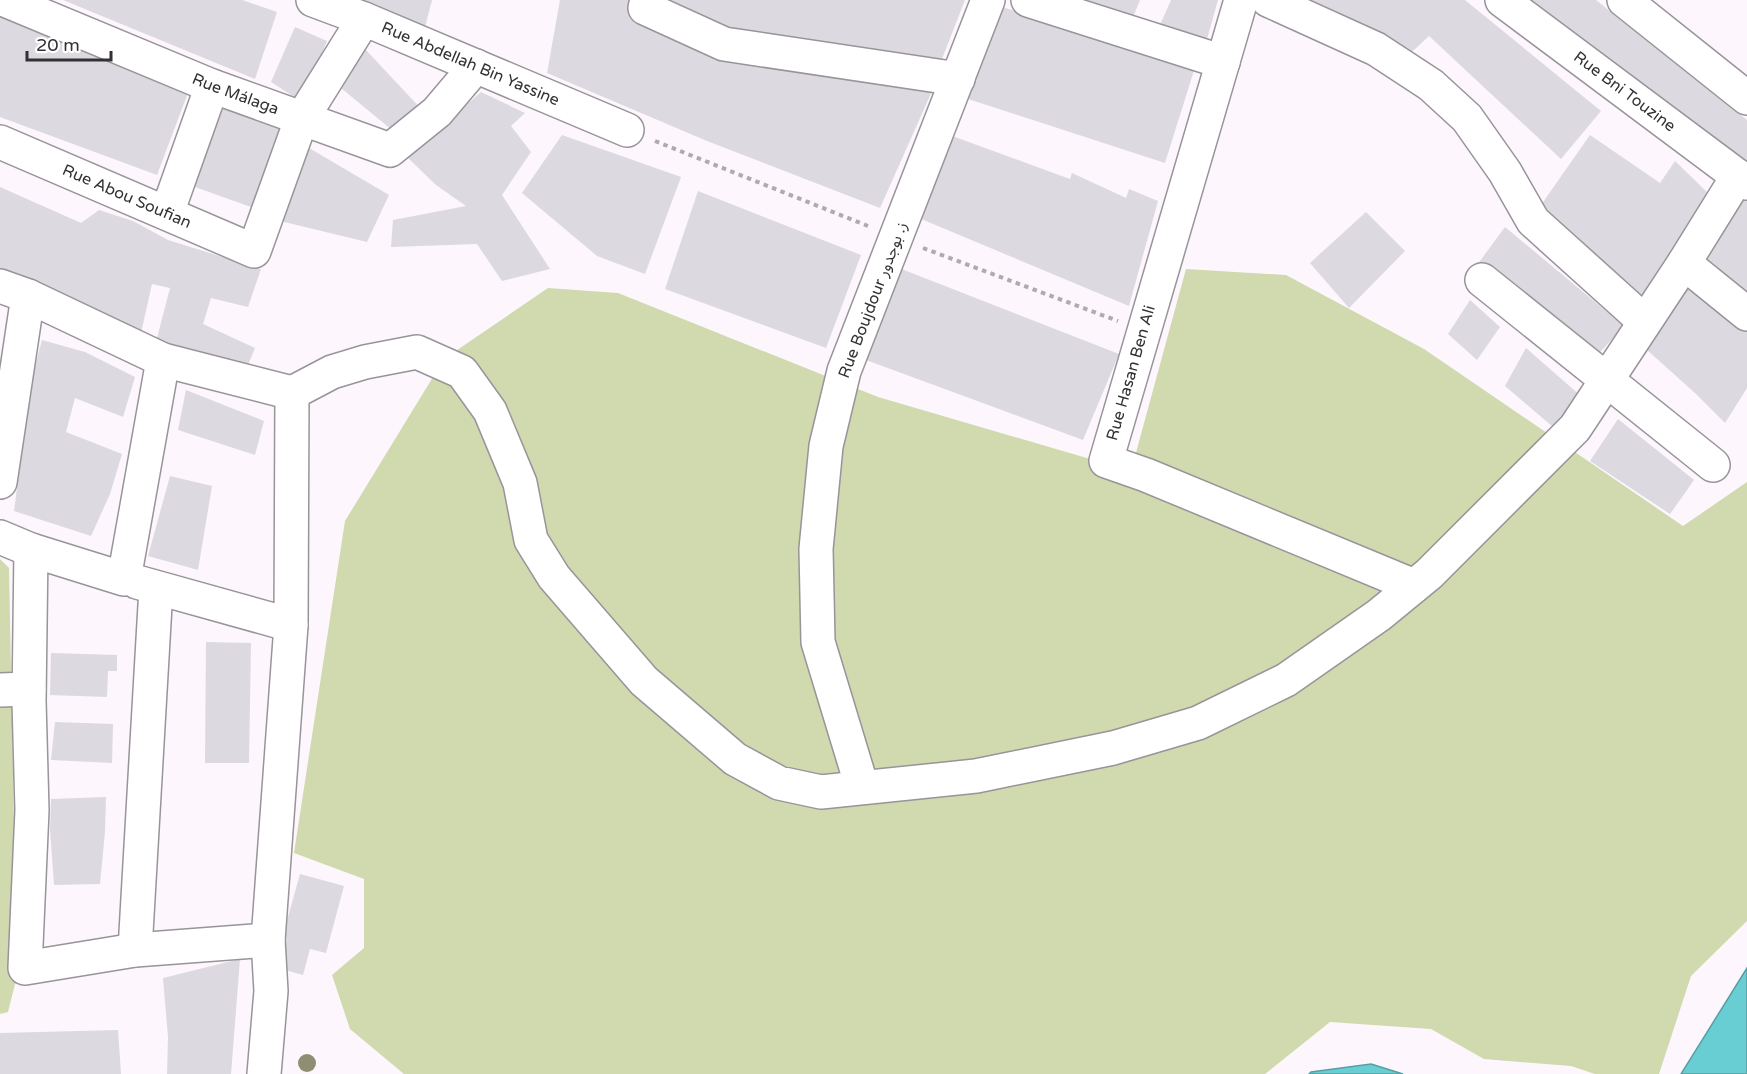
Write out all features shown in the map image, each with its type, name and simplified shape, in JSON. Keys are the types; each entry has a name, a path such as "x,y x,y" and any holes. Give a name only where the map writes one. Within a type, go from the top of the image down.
{"street":[{"name":"Rue Málaga","path":"5,0 212,86 301,120 390,150 437,112 476,66"},
{"name":"Rue Abdellah Bin Yassine","path":"313,0 364,19 627,130"},
{"path":"647,0 645,8 724,44 958,79"},
{"name":"Rue Boujdour ز. بوجدور","path":"862,787 818,642 816,549 826,446 844,371 988,0"},
{"path":"1028,0 1223,62"},
{"name":"Rue Hasan Ben Ali","path":"1241,0 1106,461 1146,475 1414,586"},
{"path":"1268,0 1376,49 1431,85 1467,118 1505,172 1533,221 1644,321"},
{"name":"Rue Bni Touzine","path":"1502,0 1743,180"},
{"path":"1624,0 1747,98"},
{"path":"301,120 364,19"},
{"path":"167,213 212,86"},
{"name":"Rue Abou Soufian","path":"0,142 254,251 301,120"},
{"path":"0,482 14,291 163,360 292,393 332,372 365,362 417,352 462,372 490,411 520,483 531,540 554,577 644,681 735,759 779,783 821,792 976,777 1113,748 1198,723 1286,680 1379,615 1429,574 1575,428 1644,321 1743,180"},
{"path":"1684,263 1747,314"},
{"path":"1482,280 1713,465"},
{"path":"124,579 163,360"},
{"path":"264,1074 271,991 268,940 291,626 292,393"},
{"path":"0,537 31,550 124,579 291,626"},
{"path":"31,550 15,689 32,810 13,954 25,968 135,950 268,940"},
{"path":"135,950 156,588"}],"green space":[{"path":"1186,269 1286,275 1424,349 1683,526 1747,482 1747,921 1691,976 1659,1074 1595,1074 1571,1066 1484,1059 1431,1029 1330,1022 1265,1074 404,1074 350,1029 332,975 364,948 364,879 294,853 345,521 444,359 548,288 618,293 878,397 1131,471"},
{"path":"0,559 9,568 17,976 8,1012 0,1014"}],"water":[{"path":"1747,968 1747,1074 1681,1074"},
{"path":"1371,1064 1403,1074 1309,1074 1311,1072"}],"building":[{"path":"63,0 242,0 277,12 255,79"},
{"path":"359,0 432,0 425,27"},
{"path":"560,0 635,0 720,53 933,89 880,208 707,141 547,73"},
{"path":"664,0 965,0 940,64 734,39"},
{"path":"1069,0 1140,0 1131,22"},
{"path":"1171,0 1218,0 1207,39 1160,25"},
{"path":"1303,0 1465,0 1601,111 1561,159 1429,36 1400,63"},
{"path":"1522,0 1596,0 1747,120 1747,174"},
{"path":"995,5 1196,64 1165,163 959,96"},
{"path":"0,15 188,93 157,175 0,117"},
{"path":"295,27 327,41 302,102 271,82"},
{"path":"365,49 423,111 398,135 335,83"},
{"path":"481,92 525,113 511,126 531,152 502,195 550,269 502,281 477,244 391,247 393,220 466,206 436,185 407,157"},
{"path":"213,103 283,129 251,207 181,182"},
{"path":"944,133 1070,179 1072,173 1126,198 1129,189 1158,201 1129,306 914,216"},
{"path":"562,135 681,177 645,274 597,256 522,193"},
{"path":"1590,135 1660,183 1675,161 1709,194 1641,305 1534,215"},
{"path":"304,145 389,195 367,242 276,220"},
{"path":"0,187 81,223 99,210 133,221 168,240 261,269 248,307 211,298 203,324 255,348 243,377 157,338 170,288 152,284 141,333 0,272"},
{"path":"1747,187 1747,302 1697,261"},
{"path":"698,191 861,255 826,348 665,289"},
{"path":"1366,212 1405,251 1349,308 1310,263"},
{"path":"1505,227 1624,326 1593,360 1477,265"},
{"path":"899,268 1119,354 1083,440 866,360"},
{"path":"1687,281 1711,304 1747,331 1747,388 1725,423 1637,341"},
{"path":"1470,300 1500,327 1477,360 1448,334"},
{"path":"42,340 85,352 135,377 123,417 75,398 66,432 122,454 110,494 91,536 14,511 31,381"},
{"path":"1526,348 1582,397 1560,433 1505,386"},
{"path":"186,390 264,421 255,455 178,430"},
{"path":"1618,419 1694,480 1670,514 1590,461"},
{"path":"170,476 212,486 198,570 148,556"},
{"path":"206,642 251,643 249,763 205,763"},
{"path":"51,653 117,655 117,671 108,671 107,697 50,695"},
{"path":"55,722 113,724 112,763 51,760"},
{"path":"106,797 100,884 54,885 50,829 51,799"},
{"path":"300,874 344,886 326,953 310,949 303,975 274,967"},
{"path":"240,959 231,1074 167,1074 168,1037 163,978"},
{"path":"118,1030 121,1074 0,1074 0,1033"}]}
